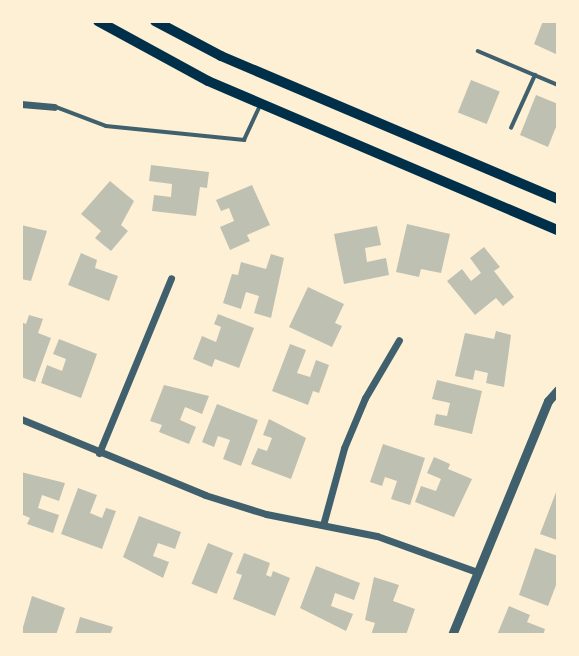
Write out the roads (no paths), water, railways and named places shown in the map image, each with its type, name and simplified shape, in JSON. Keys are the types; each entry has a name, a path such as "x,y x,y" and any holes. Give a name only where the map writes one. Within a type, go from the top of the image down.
{"main road":[{"path":"98,21 208,81 558,230"},
{"path":"155,21 221,56 558,198"}],"street":[{"path":"21,104 54,107"},
{"path":"99,453 171,278"},
{"path":"323,525 344,448 365,398 399,340"},
{"path":"452,635 548,401 558,390"},
{"path":"21,419 205,495 377,536 477,572"}],"lane":[{"path":"478,51 558,85"},
{"path":"511,128 535,75"},
{"path":"54,107 106,126 244,140 261,104"}]}
